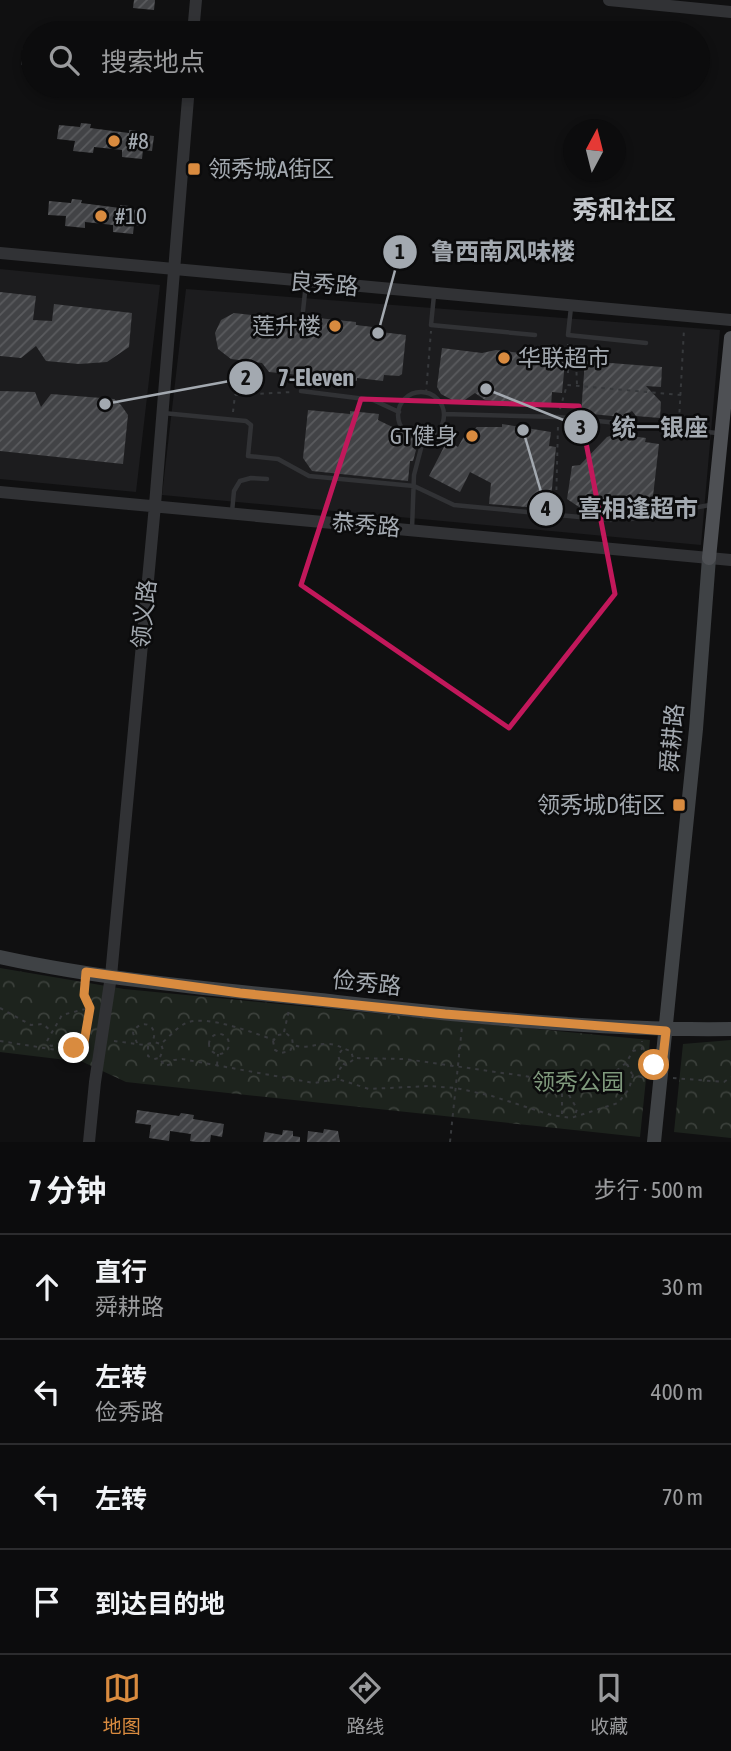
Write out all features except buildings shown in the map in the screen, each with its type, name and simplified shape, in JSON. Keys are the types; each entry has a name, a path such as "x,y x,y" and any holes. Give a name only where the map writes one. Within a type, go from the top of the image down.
{"main road":[{"name":"舜耕路","path":"654,1142 690,870 719,559 731,338"},
{"name":"舜耕路","path":"719,559 715,504 726,430"},
{"name":"俭秀路","path":"0,957 111,976 463,1016 643,1029 731,1029"},
{"name":"舜耕路","path":"662,1142 665,1071"}],"street":[{"path":"194,21 196,0"},
{"path":"609,0 731,12"},
{"name":"领义路","path":"89,1142 94,1082 111,976 155,505 188,98"},
{"name":"良秀路","path":"0,254 731,320"},
{"name":"恭秀路","path":"0,492 719,559"}],"lane":[{"path":"303,310 306,283"},
{"path":"434,294 431,325 535,335"},
{"path":"571,306 568,335 646,343"},
{"path":"301,391 373,400 399,412"},
{"path":"426,393 439,400 444,414 435,434 424,438 413,436 402,427 399,412 401,405 411,395 426,393"},
{"path":"162,413 246,421 251,425 248,456 278,459 309,476 414,486 454,505 611,520"},
{"path":"444,414 558,417 679,429 726,430"},
{"path":"412,530 414,475 424,438"},
{"path":"232,513 234,491 240,481 251,478 267,479"},
{"path":"631,519 715,504"}],"path":[{"path":"679,429 684,316"},
{"path":"426,393 431,325"},
{"path":"568,335 568,373"},
{"path":"569,359 576,360 577,386"},
{"path":"556,515 558,417 567,385 681,395"},
{"path":"232,420 235,395 301,391"},
{"path":"0,1041 82,1054 90,1008 84,995 86,972"},
{"path":"284,1033 292,997"},
{"path":"0,1008 31,1025 43,1024 52,1031"},
{"path":"76,1053 74,1048 62,1044 51,1046 47,1041 62,1015 90,1008"},
{"path":"450,1142 463,1016"},
{"path":"101,1041 161,1044 186,1023 199,1020 274,1040"},
{"path":"137,1043 133,1037 134,1030 145,1023 154,1029 155,1037 146,1051 148,1056 159,1058 163,1053 161,1044"},
{"path":"353,1058 405,1059 552,1080 579,1073 611,1075 626,1063 630,1055 642,1049 643,1029"},
{"path":"284,1033 290,1036 293,1045 290,1051 281,1053 274,1047 274,1040 277,1035 284,1033"},
{"path":"222,1034 228,1040 228,1046 225,1051 218,1053 211,1049 209,1043 212,1037 222,1034"},
{"path":"293,1045 304,1048 327,1043 351,1051 351,1063 344,1065 338,1079"},
{"path":"343,1050 338,1057 344,1065"},
{"path":"217,1065 218,1053"},
{"path":"159,1058 165,1066 174,1060 182,1059 314,1083 338,1079 369,1088 456,1088 562,1117 575,1117 618,1103 629,1089 633,1075 626,1063"},
{"path":"633,1075 647,1076 654,1065 665,1071 724,1082 731,1077"},
{"path":"567,1077 569,1095 578,1109 575,1117"},
{"path":"552,1080 562,1092 562,1117"}],"highlighted area":[{"path":"361,399 579,406 615,594 509,728 301,585"}],"shaded area":[{"path":"0,269 160,285 136,492 0,479"},
{"path":"186,289 720,330 701,545 162,495"}],"green space":[{"name":"领秀公园","path":"0,968 124,989 650,1040 640,1137 126,1082 83,1062 0,1052"},
{"path":"731,1040 731,1138 674,1132 683,1044"}],"place":[{"name":"#8","path":"114,141"},
{"name":"领秀城A街区","path":"194,169"},
{"name":"#10","path":"101,216"},
{"name":"莲升楼","path":"335,326"},
{"name":"鲁西南风味楼","path":"378,333"},
{"name":"华联超市","path":"504,358"},
{"name":"统一银座","path":"486,389"},
{"name":"7-Eleven","path":"105,404"},
{"name":"喜相逢超市","path":"523,430"},
{"name":"GT健身","path":"472,436"},
{"name":"领秀城D街区","path":"679,805"}],"district":[{"name":"秀和社区","path":"624,210"}],"route":[{"path":"74,1048 76,1053 82,1054 90,1008 84,995 86,972 240,993 445,1014 666,1031 662,1066 654,1065"}]}
